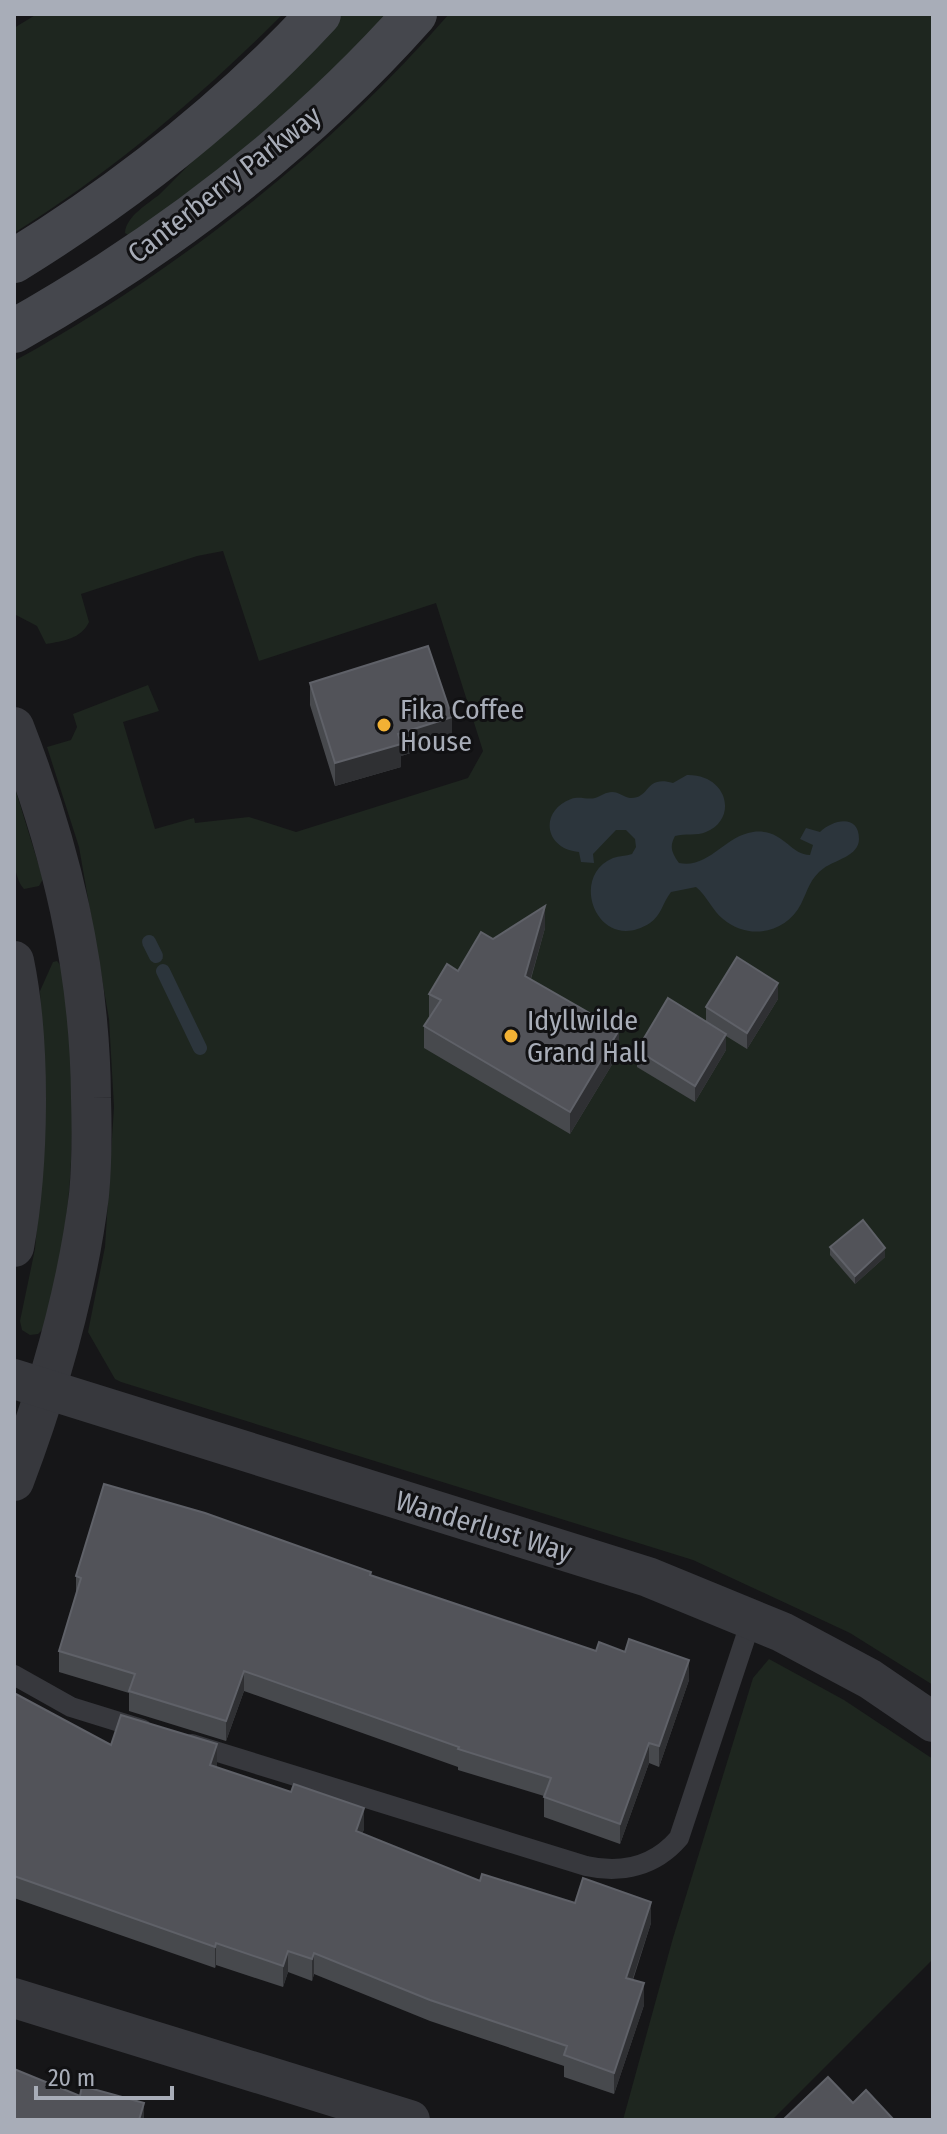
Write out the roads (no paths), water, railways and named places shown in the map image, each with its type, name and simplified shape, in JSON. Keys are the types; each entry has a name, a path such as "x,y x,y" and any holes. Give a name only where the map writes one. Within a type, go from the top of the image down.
{"street":[{"name":"Canterberry Parkway","path":"14,261 80,220 159,162 224,106 319,14"},
{"name":"Canterberry Parkway","path":"14,331 88,288 222,194 322,108 415,14"},
{"path":"14,727 59,861 83,971 89,1025 92,1133 89,1194 80,1251 31,1384 14,1481"},
{"path":"14,961 25,1075 24,1155 14,1247"},
{"name":"Wanderlust Way","path":"31,1384 648,1577 752,1618 838,1661 933,1722"},
{"path":"14,1998 410,2120"}],"lane":[{"path":"14,1675 71,1707 586,1866 601,1869 634,1867 659,1857 679,1838 752,1618"}],"waterway":[{"path":"149,942 156,956"},
{"path":"163,971 200,1048"}],"place":[{"name":"Fika Coffee House","path":"384,725"},
{"name":"Idyllwilde Grand Hall","path":"511,1036"}]}
